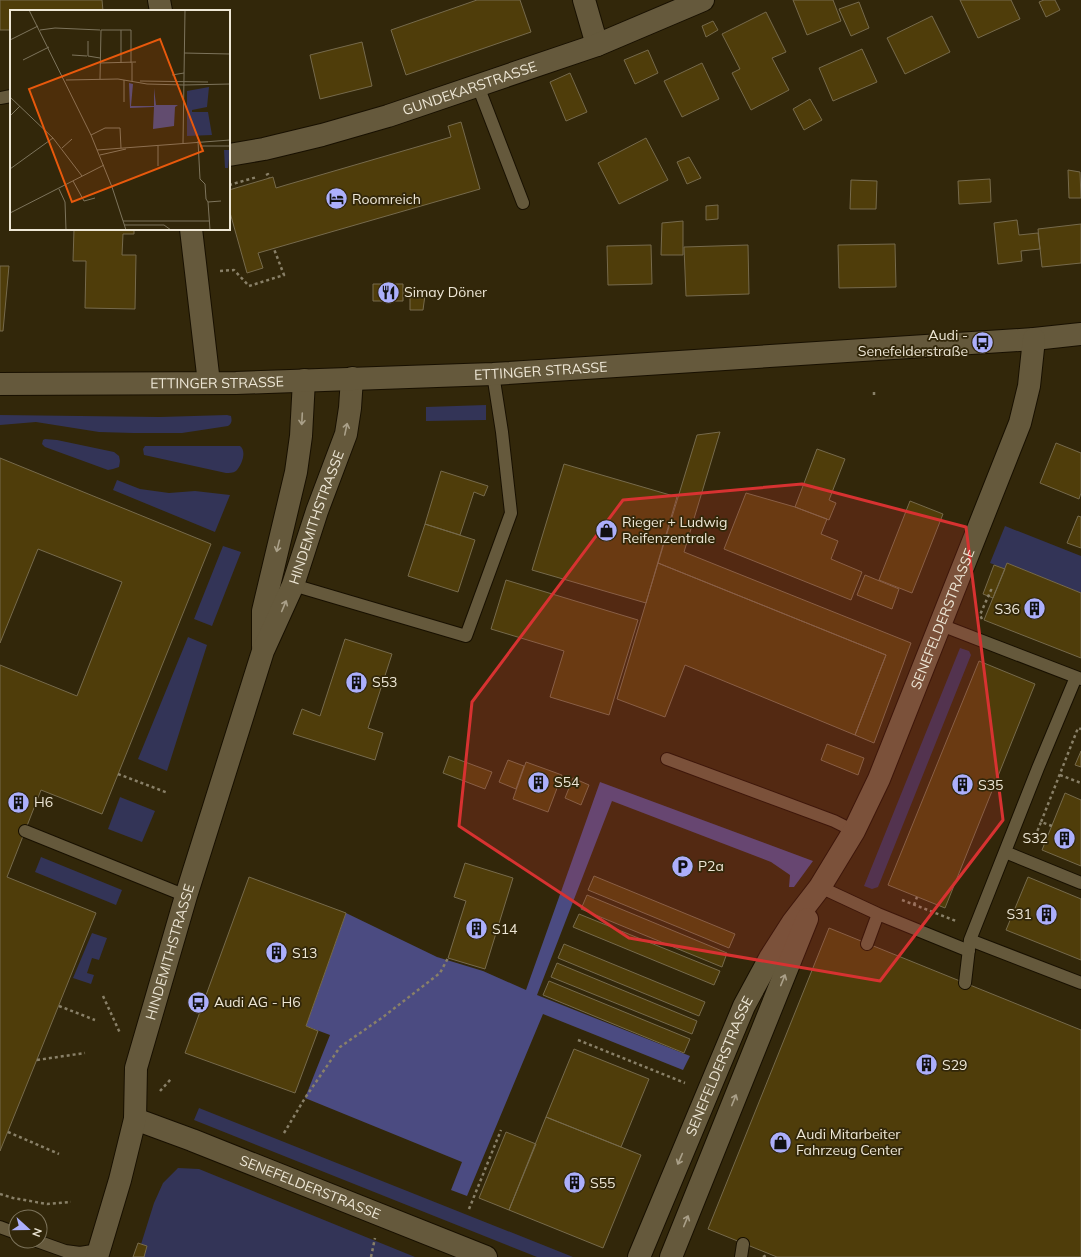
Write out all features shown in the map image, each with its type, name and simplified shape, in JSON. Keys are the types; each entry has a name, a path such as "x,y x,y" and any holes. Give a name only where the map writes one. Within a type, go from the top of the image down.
{"street":[{"path":"159,0 161,10"},
{"path":"584,0 597,45"},
{"name":"GUNDEKARSTRASSE","path":"230,155 264,149 330,133 388,116 597,45 703,0"},
{"path":"191,230 209,383"},
{"name":"ETTINGER STRASSE","path":"0,384 209,383 492,374 1034,339 1081,334"},
{"name":"SENEFELDERSTRASSE","path":"639,1257 744,1006 770,958 793,922 820,887 854,831 879,779 1020,423 1029,386 1034,339"},
{"name":"HINDEMITHSTRASSE","path":"98,1254 120,1180 134,1119 136,1068 186,896 262,651 293,585 317,511 346,434 350,408 352,378"},
{"name":"HINDEMITHSTRASSE","path":"262,651 263,611 296,472 301,436 304,380"},
{"name":"SENEFELDERSTRASSE","path":"671,1257 820,887"},
{"name":"SENEFELDERSTRASSE","path":"134,1119 199,1143 486,1257"}],"lane":[{"path":"478,86 523,203"},
{"path":"0,98 10,96"},
{"path":"293,585 466,636 511,513 502,432 492,374"},
{"path":"941,625 1079,678 1038,768 1005,852 970,946 965,983"},
{"path":"667,759 834,822 854,831"},
{"path":"25,831 186,896"},
{"path":"1005,852 1081,882"},
{"path":"820,887 878,914 1081,983"},
{"path":"867,944 878,914"},
{"path":"741,1257 743,1244"},
{"path":"53,1252 66,1251 98,1254"}],"path":[{"path":"230,185 268,174 269,178"},
{"path":"196,274 234,270 249,286 284,275 274,249"},
{"path":"874,392 874,398"},
{"path":"983,622 980,615 990,590 996,592"},
{"path":"1052,826 1041,822 1078,728 1081,729"},
{"path":"118,774 168,793"},
{"path":"1060,775 1081,783"},
{"path":"914,905 917,897"},
{"path":"900,899 956,921"},
{"path":"284,1133 305,1098 340,1048 440,973 448,958"},
{"path":"59,1006 96,1020"},
{"path":"578,1040 690,1085"},
{"path":"37,1060 85,1053"},
{"path":"469,1209 501,1130"},
{"path":"8,1132 59,1154"},
{"path":"0,1194 46,1204 71,1202"},
{"path":"371,1257 375,1234"},
{"path":"763,1257 768,1254"}],"highlighted area":[{"path":"802,484 966,527 1003,820 880,981 629,938 459,826 472,702 623,500"}],"shaded area":[{"path":"486,405 486,420 426,421 426,407"},
{"path":"0,415 160,417 227,415 231,416 232,421 228,426 182,433 133,433 99,432 36,422 0,425"},
{"path":"43,440 57,440 114,452 119,456 119,467 108,470 45,447 42,444"},
{"path":"145,446 240,446 243,451 243,455 242,462 236,471 226,473 144,455 143,449"},
{"path":"117,480 140,489 169,493 195,491 230,495 215,532 113,490"},
{"path":"1005,526 1081,556 1081,593 1007,563 1005,569 990,563"},
{"path":"223,546 241,552 212,626 194,619"},
{"path":"188,637 207,645 167,771 138,759"},
{"path":"960,648 969,651 971,655 878,887 872,889 864,886"},
{"path":"600,782 813,861 794,887 789,887 790,875 771,862 612,801 537,995 690,1056 683,1070 543,1014 467,1196 451,1190 462,1162 305,1098 330,1035 306,1026 346,913 437,957 483,971 526,990"},
{"path":"120,797 155,811 142,842 108,829"},
{"path":"41,857 122,890 116,905 35,872"},
{"path":"92,933 107,938 99,960 92,958 87,973 94,975 91,984 73,978"},
{"path":"199,1108 573,1257 537,1257 194,1120"},
{"path":"178,1168 199,1169 415,1257 137,1257 154,1203 163,1183"}],"building":[{"path":"0,0 102,0 103,10 10,10 10,30 0,30"},
{"path":"477,0 520,0 531,32 406,75 391,30"},
{"path":"793,0 833,0 841,21 807,35"},
{"path":"960,0 1011,0 1020,19 978,38"},
{"path":"1044,0 1055,0 1060,10 1046,17 1039,2"},
{"path":"859,2 869,28 851,36 839,9"},
{"path":"766,12 786,52 772,58 789,90 751,110 732,73 740,69 722,34"},
{"path":"932,16 950,52 905,74 887,38"},
{"path":"713,21 718,30 706,37 702,26"},
{"path":"362,42 372,86 320,99 310,55"},
{"path":"862,49 877,82 833,101 819,68"},
{"path":"648,50 658,73 635,84 624,60"},
{"path":"702,63 719,99 682,117 664,81"},
{"path":"570,73 587,112 566,121 550,82"},
{"path":"810,99 822,120 804,130 793,109"},
{"name":"Roomreich","path":"461,122 480,189 258,253 263,268 247,273 230,213 230,190 273,177 276,188 451,137 448,126"},
{"path":"646,138 668,180 619,204 598,163"},
{"path":"689,157 701,178 687,184 677,162"},
{"path":"1068,170 1080,172 1081,198 1069,198"},
{"path":"990,179 991,202 959,204 958,181"},
{"path":"851,180 877,181 876,209 850,209"},
{"path":"718,205 718,219 706,220 706,206"},
{"path":"1017,220 1019,235 1038,233 1040,249 1021,251 1022,261 998,264 994,223"},
{"path":"683,221 683,255 661,255 662,223"},
{"path":"1081,224 1081,263 1042,267 1038,229"},
{"path":"74,230 134,230 134,234 123,234 122,255 136,255 135,309 85,308 86,261 73,261"},
{"path":"895,244 896,287 839,288 838,245"},
{"path":"651,245 652,284 608,285 607,246"},
{"path":"748,245 749,294 686,296 684,247"},
{"path":"0,266 9,266 3,331 0,331"},
{"name":"Simay Döner","path":"373,284 403,284 403,301 373,301"},
{"path":"410,295 425,295 423,310 410,310"},
{"path":"720,432 684,552 911,643 874,743 855,735 886,655 658,563 697,435"},
{"path":"1056,443 1081,453 1081,493 1079,499 1040,483"},
{"path":"817,449 845,459 829,500 836,503 829,520 795,507"},
{"name":"H6","path":"0,458 211,544 102,814 41,790 7,877 96,913 0,1151 0,665 77,696 122,582 38,549 0,643"},
{"name":"Rieger + Ludwig Reifenzentrale","path":"564,464 677,497 646,603 532,570"},
{"path":"441,471 488,486 484,496 474,492 460,535 425,524"},
{"path":"746,493 795,507 827,519 821,534 838,541 831,559 862,572 851,600 724,549"},
{"path":"910,501 943,514 912,593 879,580"},
{"path":"1078,516 1081,517 1081,548 1067,543"},
{"path":"425,524 475,540 458,592 408,576"},
{"path":"658,563 886,655 855,735 685,665 665,717 617,699"},
{"name":"S36","path":"1007,563 1081,593 1081,658 984,620"},
{"path":"994,565 1005,569 993,598 983,594"},
{"path":"865,575 899,589 892,609 857,595"},
{"path":"506,580 638,620 609,715 550,697 564,651 491,629"},
{"name":"S53","path":"345,639 392,654 368,728 383,733 375,760 293,734 302,709 320,716"},
{"name":"S35","path":"979,661 1035,684 945,908 888,885"},
{"path":"827,744 864,758 858,775 821,760"},
{"path":"1081,751 1081,767 1075,765"},
{"path":"449,756 492,772 485,789 443,773"},
{"path":"508,760 524,766 516,789 499,782"},
{"name":"S54","path":"526,762 562,775 548,812 513,799"},
{"path":"573,778 589,785 581,805 565,798"},
{"name":"S32","path":"1065,793 1081,800 1081,866 1042,850"},
{"name":"S14","path":"465,863 513,878 485,969 448,958 466,901 454,897"},
{"path":"594,876 735,934 729,948 588,890"},
{"name":"S13","path":"249,877 346,913 306,1026 318,1031 295,1093 185,1053"},
{"name":"S31","path":"1028,877 1081,899 1081,960 1006,930"},
{"path":"587,895 727,953 722,967 581,909"},
{"path":"579,914 720,971 714,985 573,927"},
{"name":"S29","path":"829,928 1081,1030 1081,1257 777,1257 708,1229"},
{"path":"564,944 705,1002 699,1016 558,958"},
{"path":"557,963 697,1021 692,1034 551,977"},
{"path":"549,981 690,1039 684,1053 543,995"},
{"path":"574,1049 649,1079 621,1147 546,1117"},
{"name":"S55","path":"546,1117 641,1155 603,1248 509,1210"},
{"path":"506,1132 536,1144 509,1210 479,1198"},
{"path":"138,1243 147,1246 144,1257 133,1257"}],"place":[{"name":"Roomreich","path":"336,199"},
{"name":"Simay Döner","path":"388,292"},
{"name":"Audi - Senefelderstraße","path":"983,343"},
{"name":"Rieger + Ludwig Reifenzentrale","path":"606,530"},
{"name":"S36","path":"1035,609"},
{"name":"S53","path":"357,682"},
{"name":"S54","path":"539,782"},
{"name":"S35","path":"962,785"},
{"name":"H6","path":"18,802"},
{"name":"S32","path":"1064,838"},
{"name":"P2a","path":"682,866"},
{"name":"S31","path":"1047,914"},
{"name":"S14","path":"477,929"},
{"name":"S13","path":"277,953"},
{"name":"Audi AG - H6","path":"198,1002"},
{"name":"S29","path":"927,1065"},
{"name":"Audi Mitarbeiter Fahrzeug Center","path":"781,1142"},
{"name":"S55","path":"575,1183"}]}
